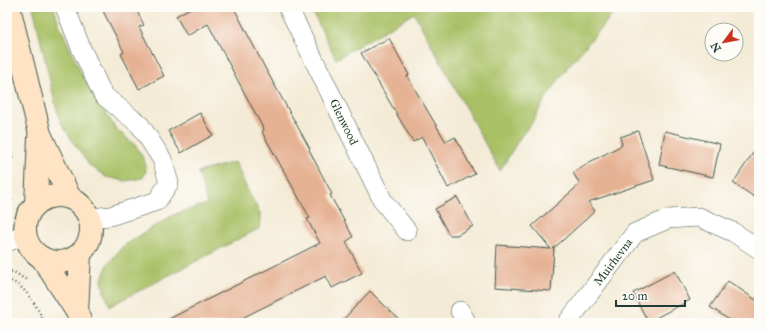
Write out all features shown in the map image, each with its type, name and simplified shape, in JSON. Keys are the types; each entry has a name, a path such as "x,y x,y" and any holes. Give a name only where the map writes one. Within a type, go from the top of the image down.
{"street":[{"path":"9,7 40,134 70,198"},
{"path":"65,7 81,48 103,95 140,125 162,159 169,183 157,201 110,216 90,218"},
{"name":"Glenwood","path":"288,7 383,201 407,231"},
{"path":"36,204 40,134"},
{"path":"51,196 70,198 79,202 85,210 90,218 92,228 86,247 72,260 52,262 42,258 34,252 28,243 16,238 25,224 28,214 36,204 51,196"},
{"name":"Muirhevna","path":"567,323 635,232 668,219 699,217 733,232 759,249"},
{"path":"79,318 80,254"},
{"path":"42,258 79,318"}],"path":[{"path":"7,134 14,164"},
{"path":"7,191 12,184 14,177"},
{"path":"7,271 14,272 28,281 33,287"},
{"path":"7,280 22,288 38,310 45,323"}],"green space":[{"path":"33,7 54,7 59,24 84,80 116,129 137,147 145,162 146,171 143,178 125,181 106,177 89,165 61,123"},
{"path":"310,7 619,7 567,68 546,98 531,124 521,136 500,171 414,13 336,59"},
{"path":"235,162 260,213 260,228 110,306 104,292 102,279 108,264 122,247 175,214 207,204 198,172"}],"building":[{"path":"101,7 135,7 144,25 139,27 164,76 139,89 121,54 124,52"},
{"path":"192,7 240,7 235,10 310,149 309,150 332,194 330,195 353,237 346,242 362,273 332,288 326,276 232,323 161,323 320,243 307,219 310,218 262,132 264,130 208,24 187,36 176,16"},
{"path":"389,38 409,75 407,76 446,142 455,137 475,174 448,188 422,137 413,142 361,53"},
{"path":"200,113 213,135 181,153 168,131"},
{"path":"638,131 654,180 588,202 595,211 553,249 551,291 495,287 497,245 551,249 532,226 580,184 573,173 586,164 622,145 620,137"},
{"path":"665,131 720,144 713,177 659,165"},
{"path":"759,144 759,200 733,183"},
{"path":"457,197 473,226 457,235 449,235 435,209"},
{"path":"675,271 690,300 648,322 633,293"},
{"path":"728,281 759,302 759,323 734,323 710,307"},
{"path":"370,291 384,305 403,323 340,323"}]}
